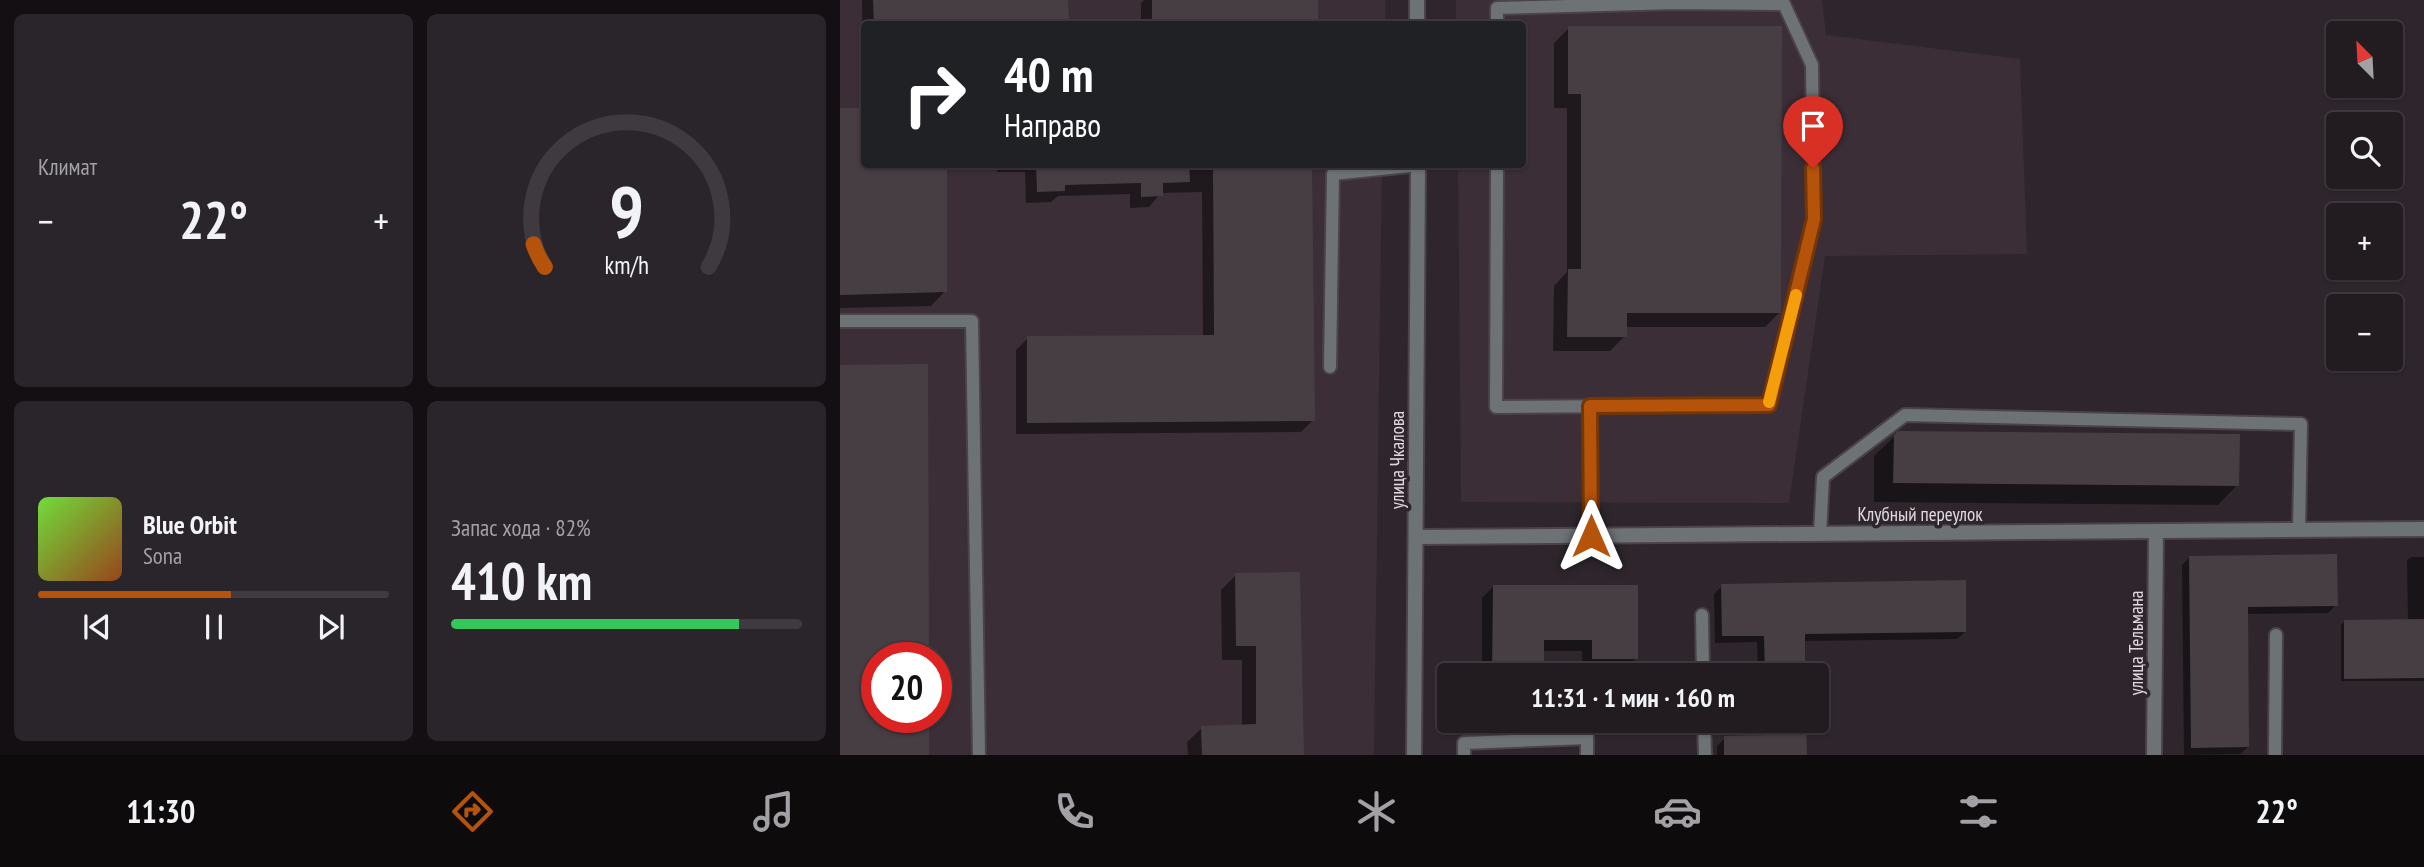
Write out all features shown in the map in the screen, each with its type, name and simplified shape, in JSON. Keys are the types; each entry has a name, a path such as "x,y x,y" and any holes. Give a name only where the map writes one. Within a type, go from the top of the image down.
{"street":[{"path":"1417,0 1417,21"},
{"name":"улица Чкалова","path":"1414,755 1418,168"},
{"name":"Клубный переулок","path":"1416,537 2424,529"},
{"name":"улица Тельмана","path":"2154,755 2156,531"}],"lane":[{"path":"1497,21 1497,8 1676,2 1783,2 1812,65 1814,219 1769,405 1496,407 1497,168"},
{"path":"1329,367 1333,174 1390,168"},
{"path":"840,321 972,321 979,755"},
{"path":"1590,406 1591,536"},
{"path":"1820,534 1823,477 1905,415 2301,424 2299,530"},
{"path":"1702,615 1703,663"},
{"path":"2275,755 2276,635"},
{"path":"1587,733 1587,755"},
{"path":"1704,733 1705,755"},
{"path":"1464,755 1464,743 1587,738"}],"shaded area":[{"path":"840,0 1385,0 1385,21 861,21 861,168 1382,168 1374,755 840,755"},
{"path":"1456,0 1822,0 1826,35 2020,59 2027,254 1825,256 1789,503 1461,502 1458,168 1526,168 1526,21 1456,21"}],"building":[{"path":"873,0 1068,0 1069,21 874,21"},
{"path":"1152,0 1318,0 1318,21 1152,21"},
{"path":"1568,26 1782,26 1781,313 1627,313 1627,337 1567,337 1568,269 1581,269 1581,94 1568,94"},
{"path":"840,108 861,108 861,168 947,168 947,292 840,295"},
{"path":"1036,168 1189,168 1190,182 1163,183 1163,196 1141,197 1141,183 1065,185 1065,191 1037,192"},
{"path":"1213,168 1312,168 1315,421 1027,423 1027,336 1214,335"},
{"path":"928,364 929,642 861,642 861,733 929,733 929,755 840,755 840,365"},
{"path":"1898,431 2240,434 2239,486 1893,483 1894,435"},
{"path":"2337,554 2338,606 2248,607 2249,747 2191,748 2189,556"},
{"path":"1300,572 1304,755 1202,755 1201,726 1256,724 1256,646 1236,646 1235,573"},
{"path":"1966,580 1966,632 1805,634 1805,663 1765,663 1764,636 1722,636 1721,584"},
{"path":"1493,585 1638,585 1638,659 1592,659 1592,640 1544,640 1544,663 1492,663"},
{"path":"2424,619 2424,678 2344,679 2344,620"},
{"path":"1806,733 1807,755 1724,755 1724,736"}],"slow traffic":[{"path":"1769,402 1796,295"}],"route":[{"path":"1591,536 1590,406 1769,405 1814,219 1813,168"}]}
